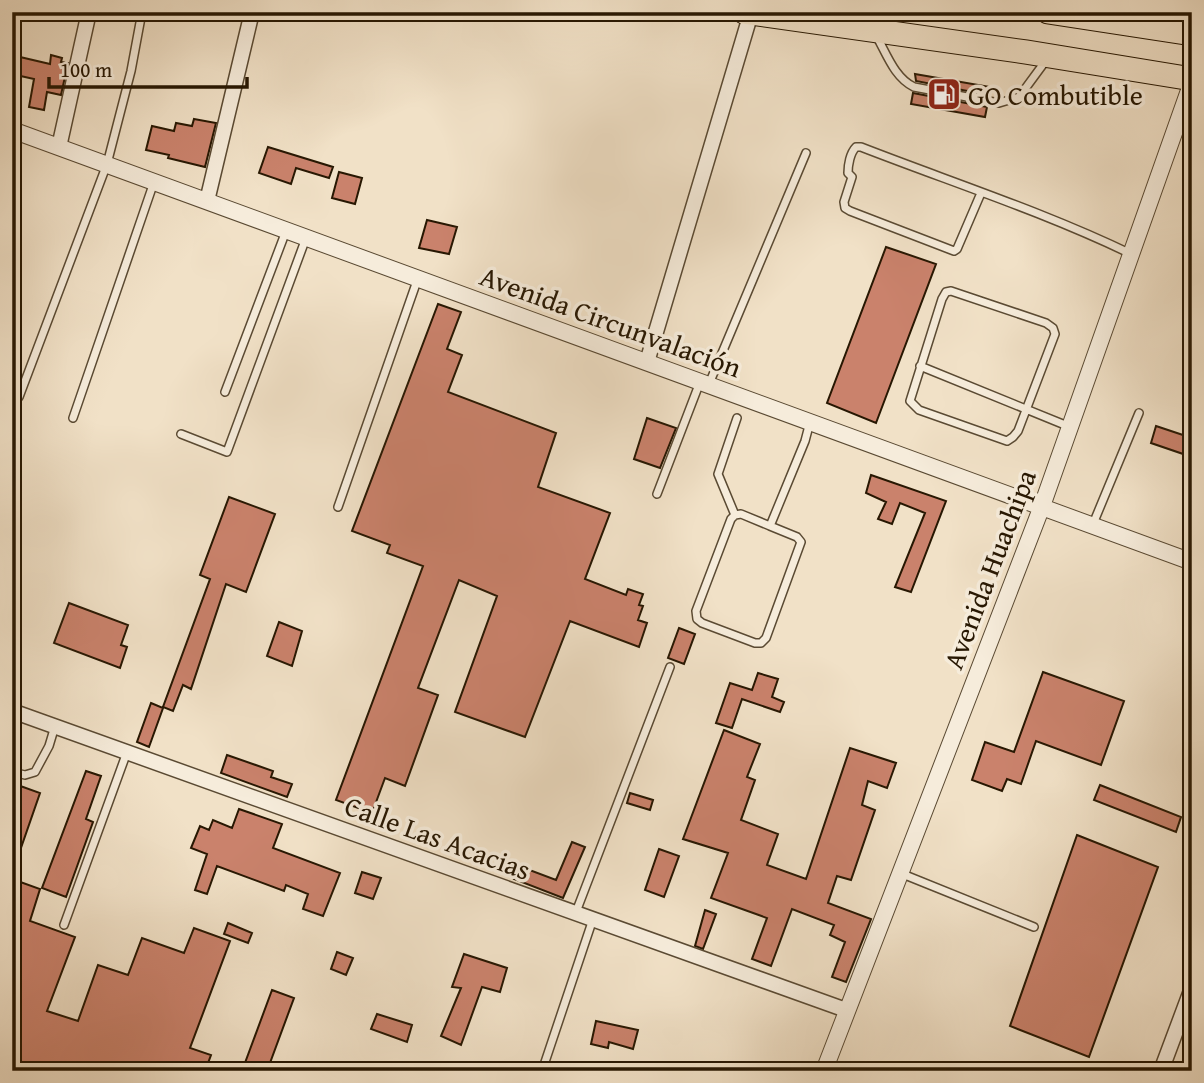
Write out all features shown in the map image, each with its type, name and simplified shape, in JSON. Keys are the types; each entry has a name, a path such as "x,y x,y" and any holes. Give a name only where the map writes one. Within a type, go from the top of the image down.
{"highway":[{"path":"744,12 1049,56 1192,81"},
{"path":"1048,12 1192,34"}],"street":[{"path":"59,147 89,12"},
{"path":"207,201 252,12"},
{"path":"648,362 751,13"},
{"name":"Avenida Huachipa","path":"824,1071 1042,506 1131,254 1185,123 1192,81"},
{"name":"Avenida Circunvalación","path":"14,135 107,164 1192,562"},
{"name":"Calle Las Acacias","path":"12,711 846,1010"},
{"path":"1161,1071 1192,988"}],"lane":[{"path":"19,397 107,164 131,71 142,12"},
{"path":"874,30 892,66 905,83 999,103 1019,97 1049,56"},
{"path":"981,193 954,251 850,211 845,208 844,202 852,177 848,173 848,167 856,147 981,193 1095,236 1131,254"},
{"path":"657,495 806,153"},
{"path":"73,418 155,182"},
{"path":"225,392 286,230"},
{"path":"181,434 227,452 306,237"},
{"path":"338,507 418,278"},
{"path":"951,291 1046,323 1053,328 1055,334 1026,410 1017,431 1007,441 919,410 910,401 946,292 951,291"},
{"path":"920,366 1070,427"},
{"path":"1093,525 1139,413"},
{"path":"735,515 718,474 737,418"},
{"path":"770,526 805,441 810,421"},
{"path":"741,514 797,537 801,542 766,638 761,643 755,643 697,619 696,611 731,519 735,515 741,514"},
{"path":"576,912 670,667"},
{"path":"12,772 25,775 35,772 49,746 55,725"},
{"path":"64,925 127,751"},
{"path":"900,873 1034,927"},
{"path":"542,1071 593,919"}],"building":[{"path":"51,55 68,63 61,95 47,92 44,110 29,107 34,79 16,75 20,57 50,64"},
{"path":"915,74 990,87 988,95 916,81"},
{"path":"913,93 987,107 985,117 911,104"},
{"path":"194,119 216,123 205,167 146,150 152,126 174,131 176,123 192,126"},
{"path":"268,147 333,167 329,178 296,168 291,184 259,173"},
{"path":"339,172 362,178 355,204 332,198"},
{"path":"427,220 457,227 449,254 419,248"},
{"path":"886,247 936,264 876,423 827,403"},
{"path":"438,304 461,312 447,349 462,355 448,392 556,433 538,487 610,513 585,579 626,595 628,589 643,594 639,605 643,606 638,620 647,623 639,647 570,621 525,737 455,712 497,596 459,580 418,688 438,695 405,786 385,778 372,813 336,800 423,566 387,553 390,545 352,531"},
{"path":"647,418 676,428 660,468 634,459"},
{"path":"1156,426 1192,438 1192,457 1151,443"},
{"path":"871,475 946,501 911,592 895,587 925,513 900,503 892,524 878,519 886,502 866,493"},
{"path":"229,497 275,514 246,592 226,584 191,689 183,685 173,711 163,707 210,579 200,575"},
{"path":"69,603 128,625 121,645 127,647 120,668 54,643"},
{"path":"279,622 302,631 292,666 267,656"},
{"path":"679,628 695,634 684,664 668,658"},
{"path":"1043,672 1124,701 1101,765 1036,741 1021,784 1007,779 1002,791 972,780 985,742 1014,752"},
{"path":"758,673 778,679 772,697 784,702 780,712 742,699 732,728 716,723 730,683 752,690"},
{"path":"151,703 163,708 149,747 137,742"},
{"path":"724,730 760,744 747,777 755,780 741,820 778,834 767,865 806,879 850,748 896,763 887,788 868,781 862,805 875,810 851,880 837,876 828,903 871,919 846,982 832,977 845,942 830,935 834,925 792,909 771,966 752,959 767,918 711,898 728,853 683,839"},
{"path":"227,755 273,771 271,777 292,784 287,797 221,773"},
{"path":"86,771 101,776 86,819 93,822 66,897 42,888"},
{"path":"12,783 40,793 14,868 12,868"},
{"path":"1100,785 1181,817 1176,832 1094,800"},
{"path":"630,793 653,800 650,810 627,803"},
{"path":"239,809 282,824 273,848 340,873 323,916 303,909 308,894 286,885 284,891 217,866 207,894 195,890 207,854 191,848 200,826 209,830 213,820 232,828"},
{"path":"1077,835 1158,867 1089,1057 1010,1026"},
{"path":"572,842 585,847 563,898 514,879 519,866 556,880"},
{"path":"659,849 679,856 664,897 645,890"},
{"path":"362,872 381,878 373,899 355,893"},
{"path":"12,879 40,889 30,921 75,937 47,1011 78,1021 98,965 128,975 142,938 184,953 194,928 230,941 190,1048 211,1055 205,1071 12,1071"},
{"path":"705,910 716,914 703,949 695,946"},
{"path":"228,923 252,933 248,943 224,934"},
{"path":"337,952 353,958 346,975 331,969"},
{"path":"464,954 507,968 500,992 482,987 461,1045 441,1036 461,988 452,987"},
{"path":"272,990 294,998 267,1071 242,1071"},
{"path":"377,1014 412,1025 407,1042 371,1029"},
{"path":"596,1021 638,1030 633,1049 609,1042 608,1048 591,1044"}],"place":[{"name":"GO Combutible","path":"944,94"}]}
